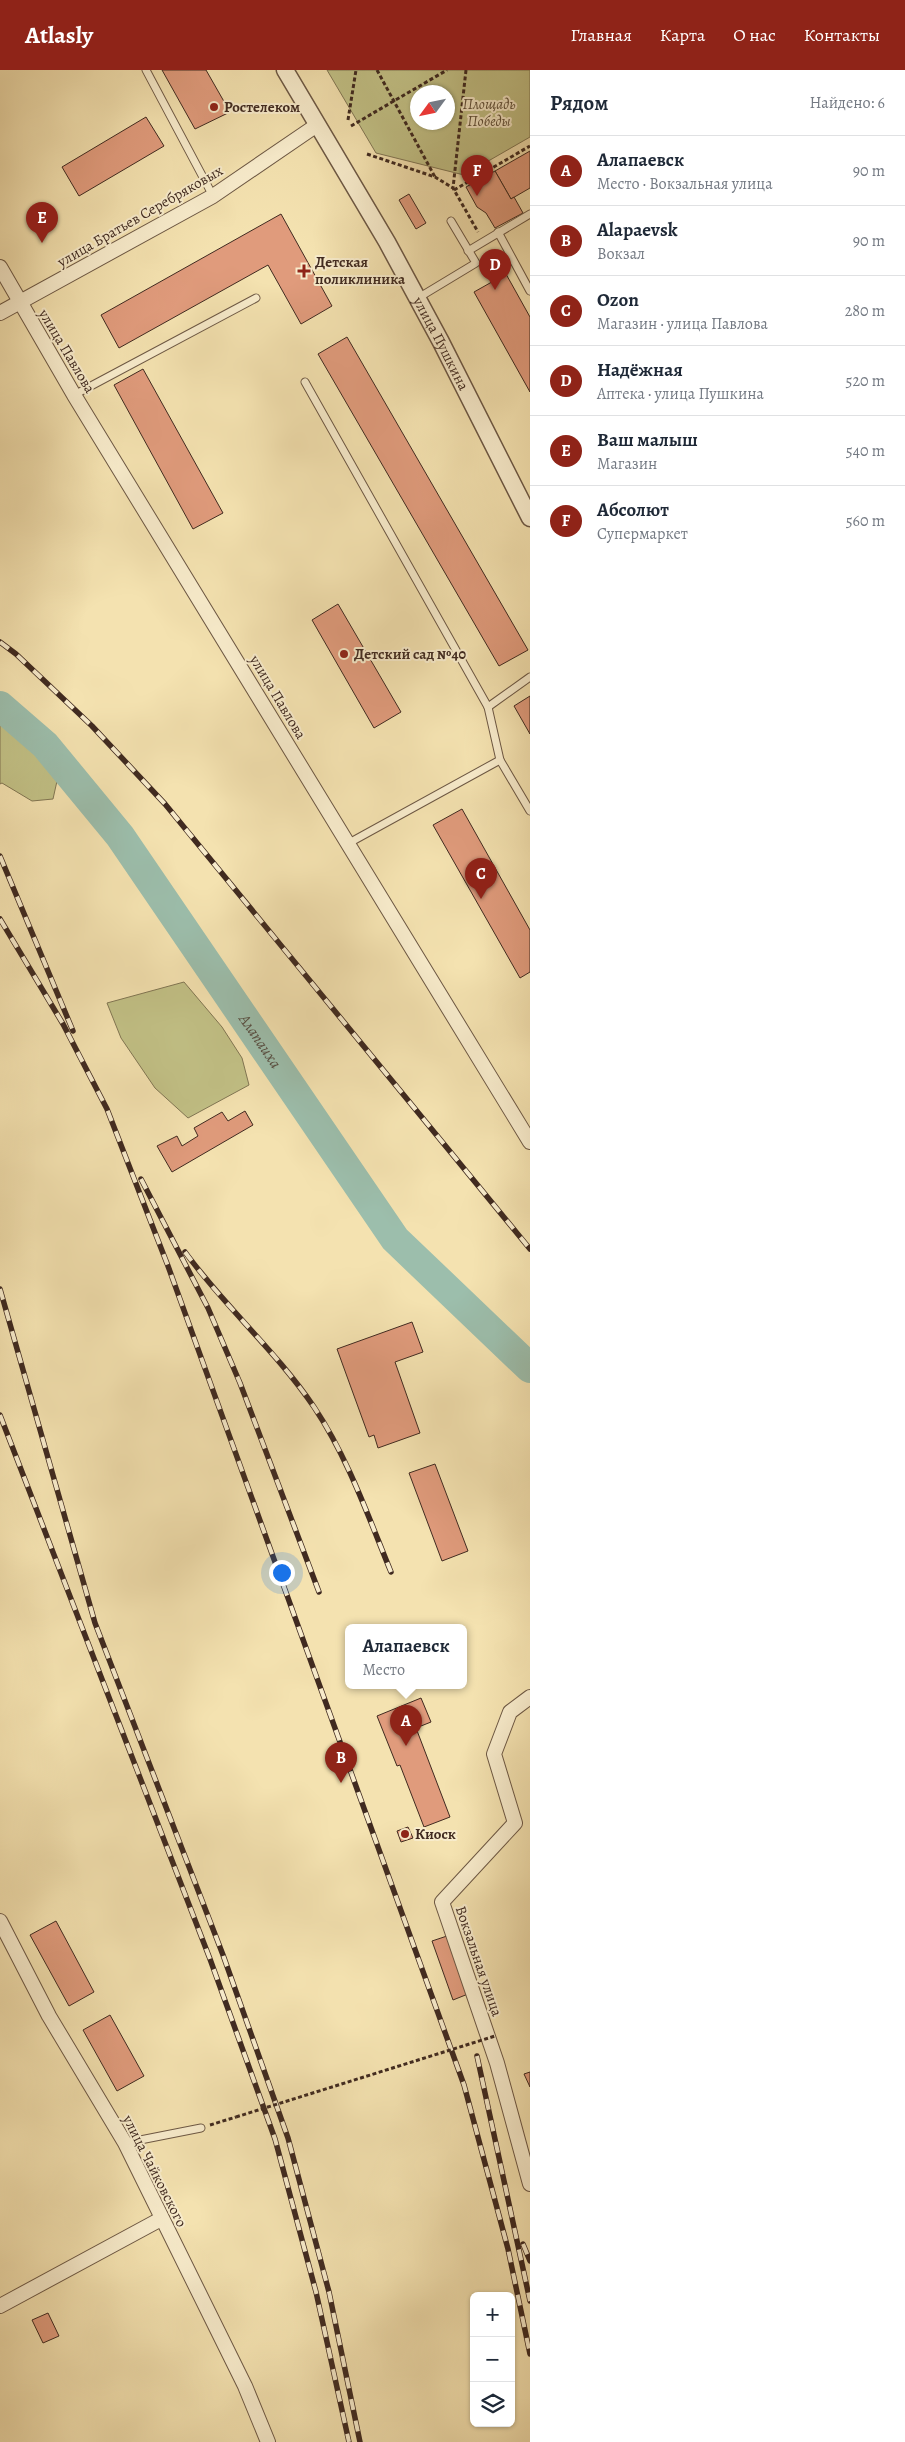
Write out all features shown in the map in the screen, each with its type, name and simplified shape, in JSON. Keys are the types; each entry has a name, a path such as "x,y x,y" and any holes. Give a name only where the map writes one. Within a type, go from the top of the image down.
{"street":[{"name":"улица Пушкина","path":"285,70 418,298 530,518"},
{"name":"улица Братьев Серебряковых","path":"0,313 213,196 317,124"},
{"name":"улица Павлова","path":"0,267 18,302 74,395 530,1142"},
{"name":"Вокзальная улица","path":"530,1697 510,1712 494,1754 515,1823 442,1902 498,2063 530,2184"},
{"name":"улица Чайковского","path":"0,1921 49,2016 125,2143 245,2386 268,2442"},
{"path":"0,2306 161,2219"}],"lane":[{"path":"146,70 213,196"},
{"path":"468,251 530,214"},
{"path":"418,298 476,263 451,221"},
{"path":"498,232 530,291"},
{"path":"74,395 256,298"},
{"path":"305,382 488,707 500,760 530,811"},
{"path":"488,707 530,678"},
{"path":"349,843 500,760"},
{"path":"125,2143 202,2128"}],"path":[{"path":"348,120 356,70"},
{"path":"377,70 395,100 435,177"},
{"path":"350,126 447,70"},
{"path":"454,189 466,70"},
{"path":"454,189 530,146"},
{"path":"367,154 435,177 454,189 483,241"},
{"path":"202,2128 495,2036"}],"green space":[{"name":"Площадь Победы","path":"327,70 530,70 530,137 464,175 376,153"},
{"path":"0,716 9,722 57,781 53,799 32,801 2,783 0,784"},
{"path":"184,982 222,1027 242,1058 249,1085 188,1118 155,1088 121,1038 107,1003"}],"building":[{"path":"162,70 206,70 230,112 195,129"},
{"path":"146,117 164,146 79,196 62,167"},
{"path":"530,151 530,188 511,199 495,171"},
{"path":"495,171 511,199 514,197 523,213 495,228 486,213 477,207 466,187"},
{"path":"409,194 426,223 416,229 399,200"},
{"path":"281,214 332,306 301,324 268,265 119,348 101,315"},
{"path":"506,274 530,317 530,392 474,292"},
{"path":"347,337 528,650 499,666 318,354"},
{"path":"143,369 223,513 193,529 114,385"},
{"path":"338,604 401,712 374,728 312,620"},
{"path":"530,696 530,734 514,706"},
{"path":"462,809 530,930 530,972 520,978 433,825"},
{"path":"245,1111 253,1125 172,1172 157,1146 177,1136 182,1146 198,1136 194,1128 222,1112 228,1121"},
{"path":"412,1322 423,1352 395,1362 420,1433 378,1448 374,1435 369,1437 337,1349"},
{"path":"435,1464 468,1551 442,1561 409,1473"},
{"path":"421,1698 431,1722 416,1728 450,1817 424,1827 400,1765 397,1766 377,1716"},
{"name":"Киоск","path":"408,1827 413,1838 401,1842 397,1831"},
{"path":"56,1921 94,1992 69,2006 30,1935"},
{"path":"447,1936 468,1994 453,2000 432,1941"},
{"path":"110,2015 144,2076 117,2091 83,2030"},
{"path":"530,2072 530,2087 524,2074"},
{"path":"48,2313 59,2336 43,2343 32,2320"}],"waterway":[{"name":"Алапаиха","path":"0,706 45,745 120,836 395,1239 530,1368"}],"railway":[{"path":"0,642 16,654 92,726 165,804 530,1249"},
{"path":"0,856 73,1031"},
{"path":"0,919 63,1024 107,1109 168,1266 464,2085 508,2249 530,2354"},
{"path":"141,1179 208,1308 240,1383 319,1592"},
{"path":"185,1252 217,1292 283,1367 314,1407 347,1467 391,1572"},
{"path":"0,1289 95,1623 223,1955 288,2138 329,2292 360,2442"},
{"path":"0,1415 210,1959 275,2139 316,2292 349,2442"},
{"path":"477,2056 530,2301"},
{"path":"523,2244 530,2261"}],"place":[{"name":"Ростелеком","path":"214,107"},
{"name":"Абсолют","path":"477,196"},
{"name":"Ваш малыш","path":"42,243"},
{"name":"Детская поликлиника","path":"304,271"},
{"name":"Надёжная","path":"495,290"},
{"name":"Детский сад №40","path":"344,654"},
{"name":"Ozon","path":"481,899"},
{"name":"Алапаевск","path":"406,1746"},
{"name":"Alapaevsk","path":"341,1783"},
{"name":"Киоск","path":"405,1834"}]}
